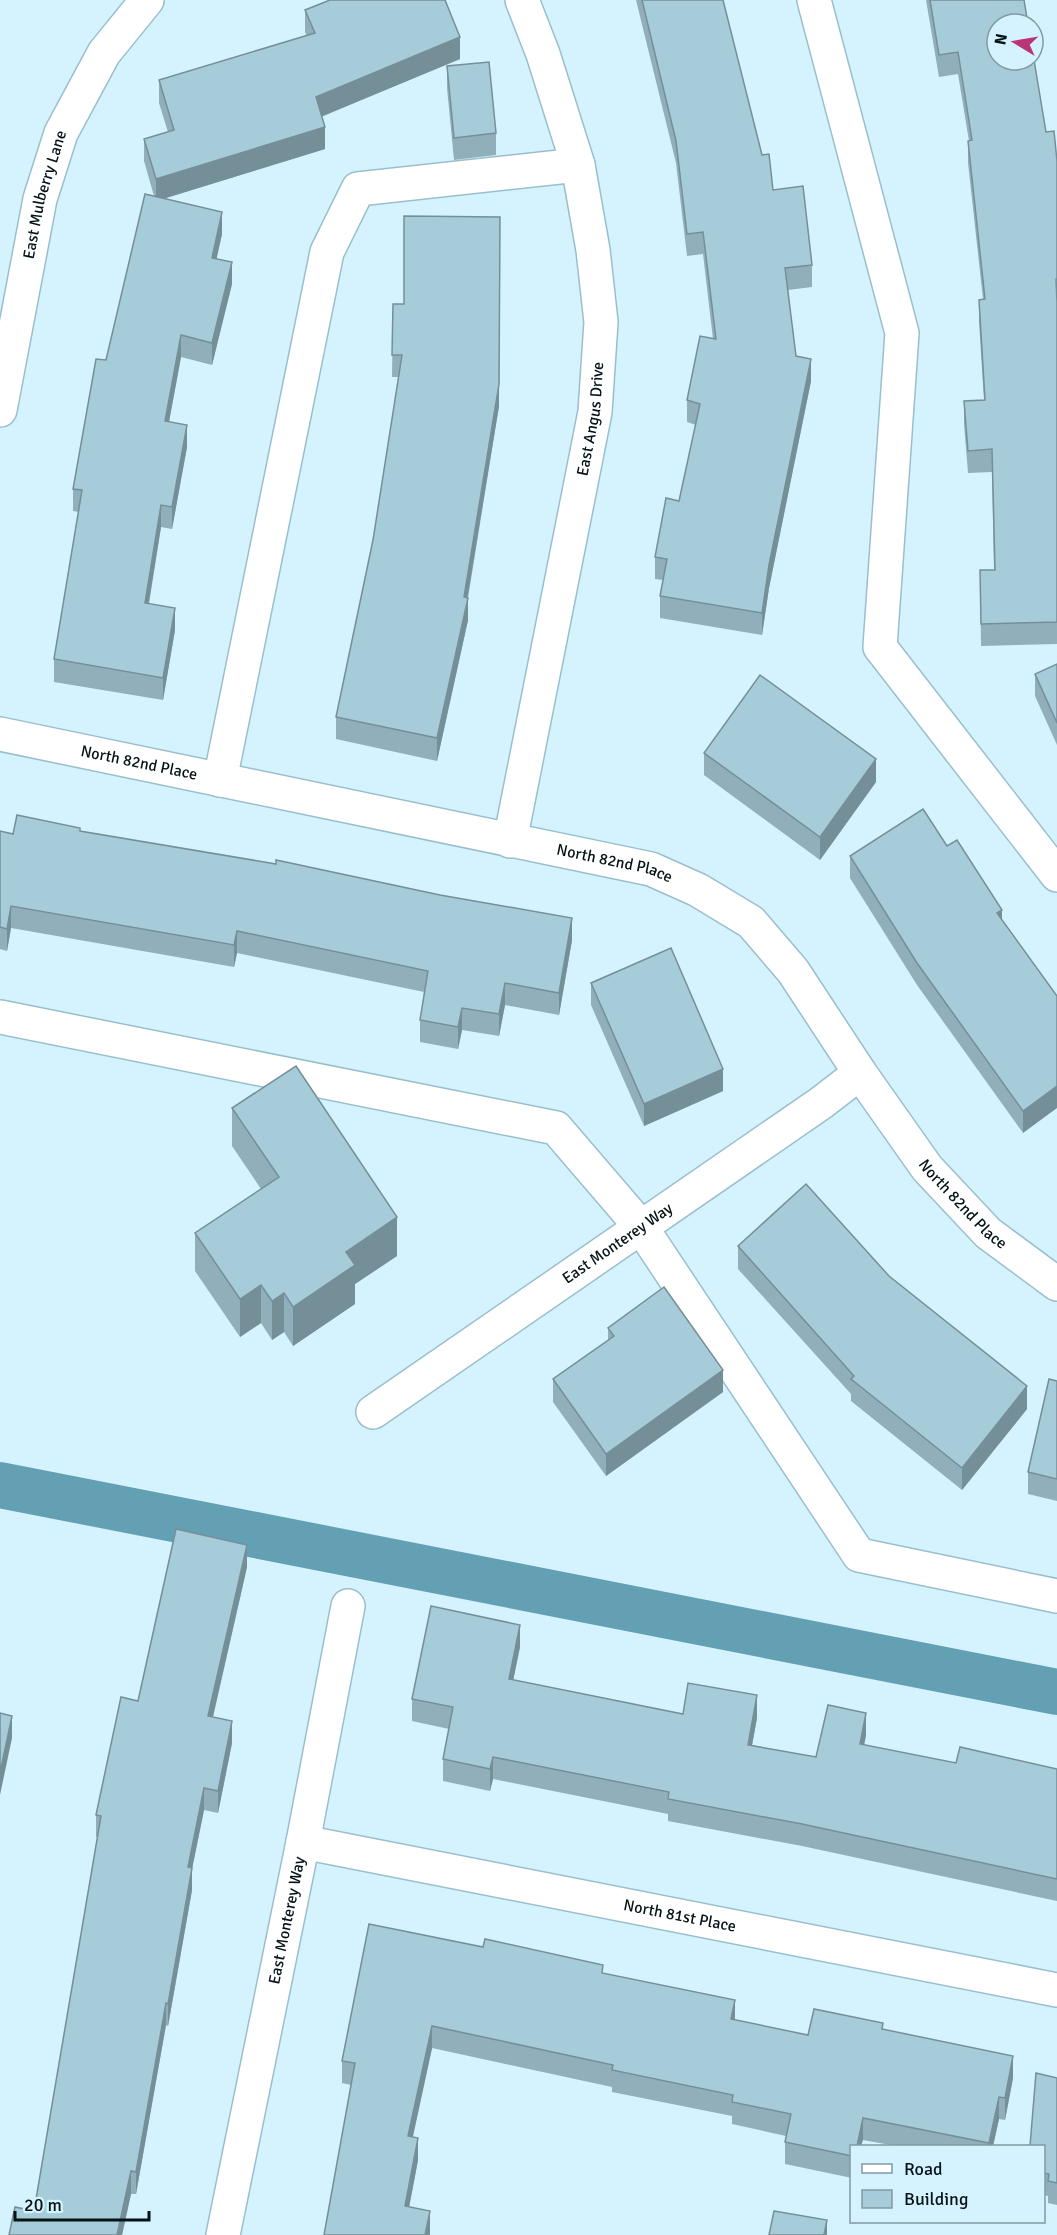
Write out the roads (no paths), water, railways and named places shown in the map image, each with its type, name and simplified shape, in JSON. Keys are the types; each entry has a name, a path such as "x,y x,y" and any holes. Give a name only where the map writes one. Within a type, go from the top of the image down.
{"street":[{"name":"East Mulberry Lane","path":"0,410 40,199 61,133 104,53 147,0"},
{"name":"East Angus Drive","path":"510,841 595,412 601,322 593,250 578,165 543,54 522,0"},
{"path":"814,0 902,333 880,647 1057,875"},
{"path":"220,780 327,252 358,189 578,165"},
{"name":"North 82nd Place","path":"0,734 651,869 698,890 751,922 793,971 860,1073 927,1168 988,1233 1057,1284"},
{"path":"0,1017 556,1128 641,1227 859,1555 1057,1596"},
{"name":"East Monterey Way","path":"373,1412 821,1103 860,1073"},
{"name":"East Monterey Way","path":"223,2235 303,1842 348,1606"},
{"name":"North 81st Place","path":"303,1842 1057,1990"}],"waterway":[{"path":"0,1485 1057,1692"}]}
